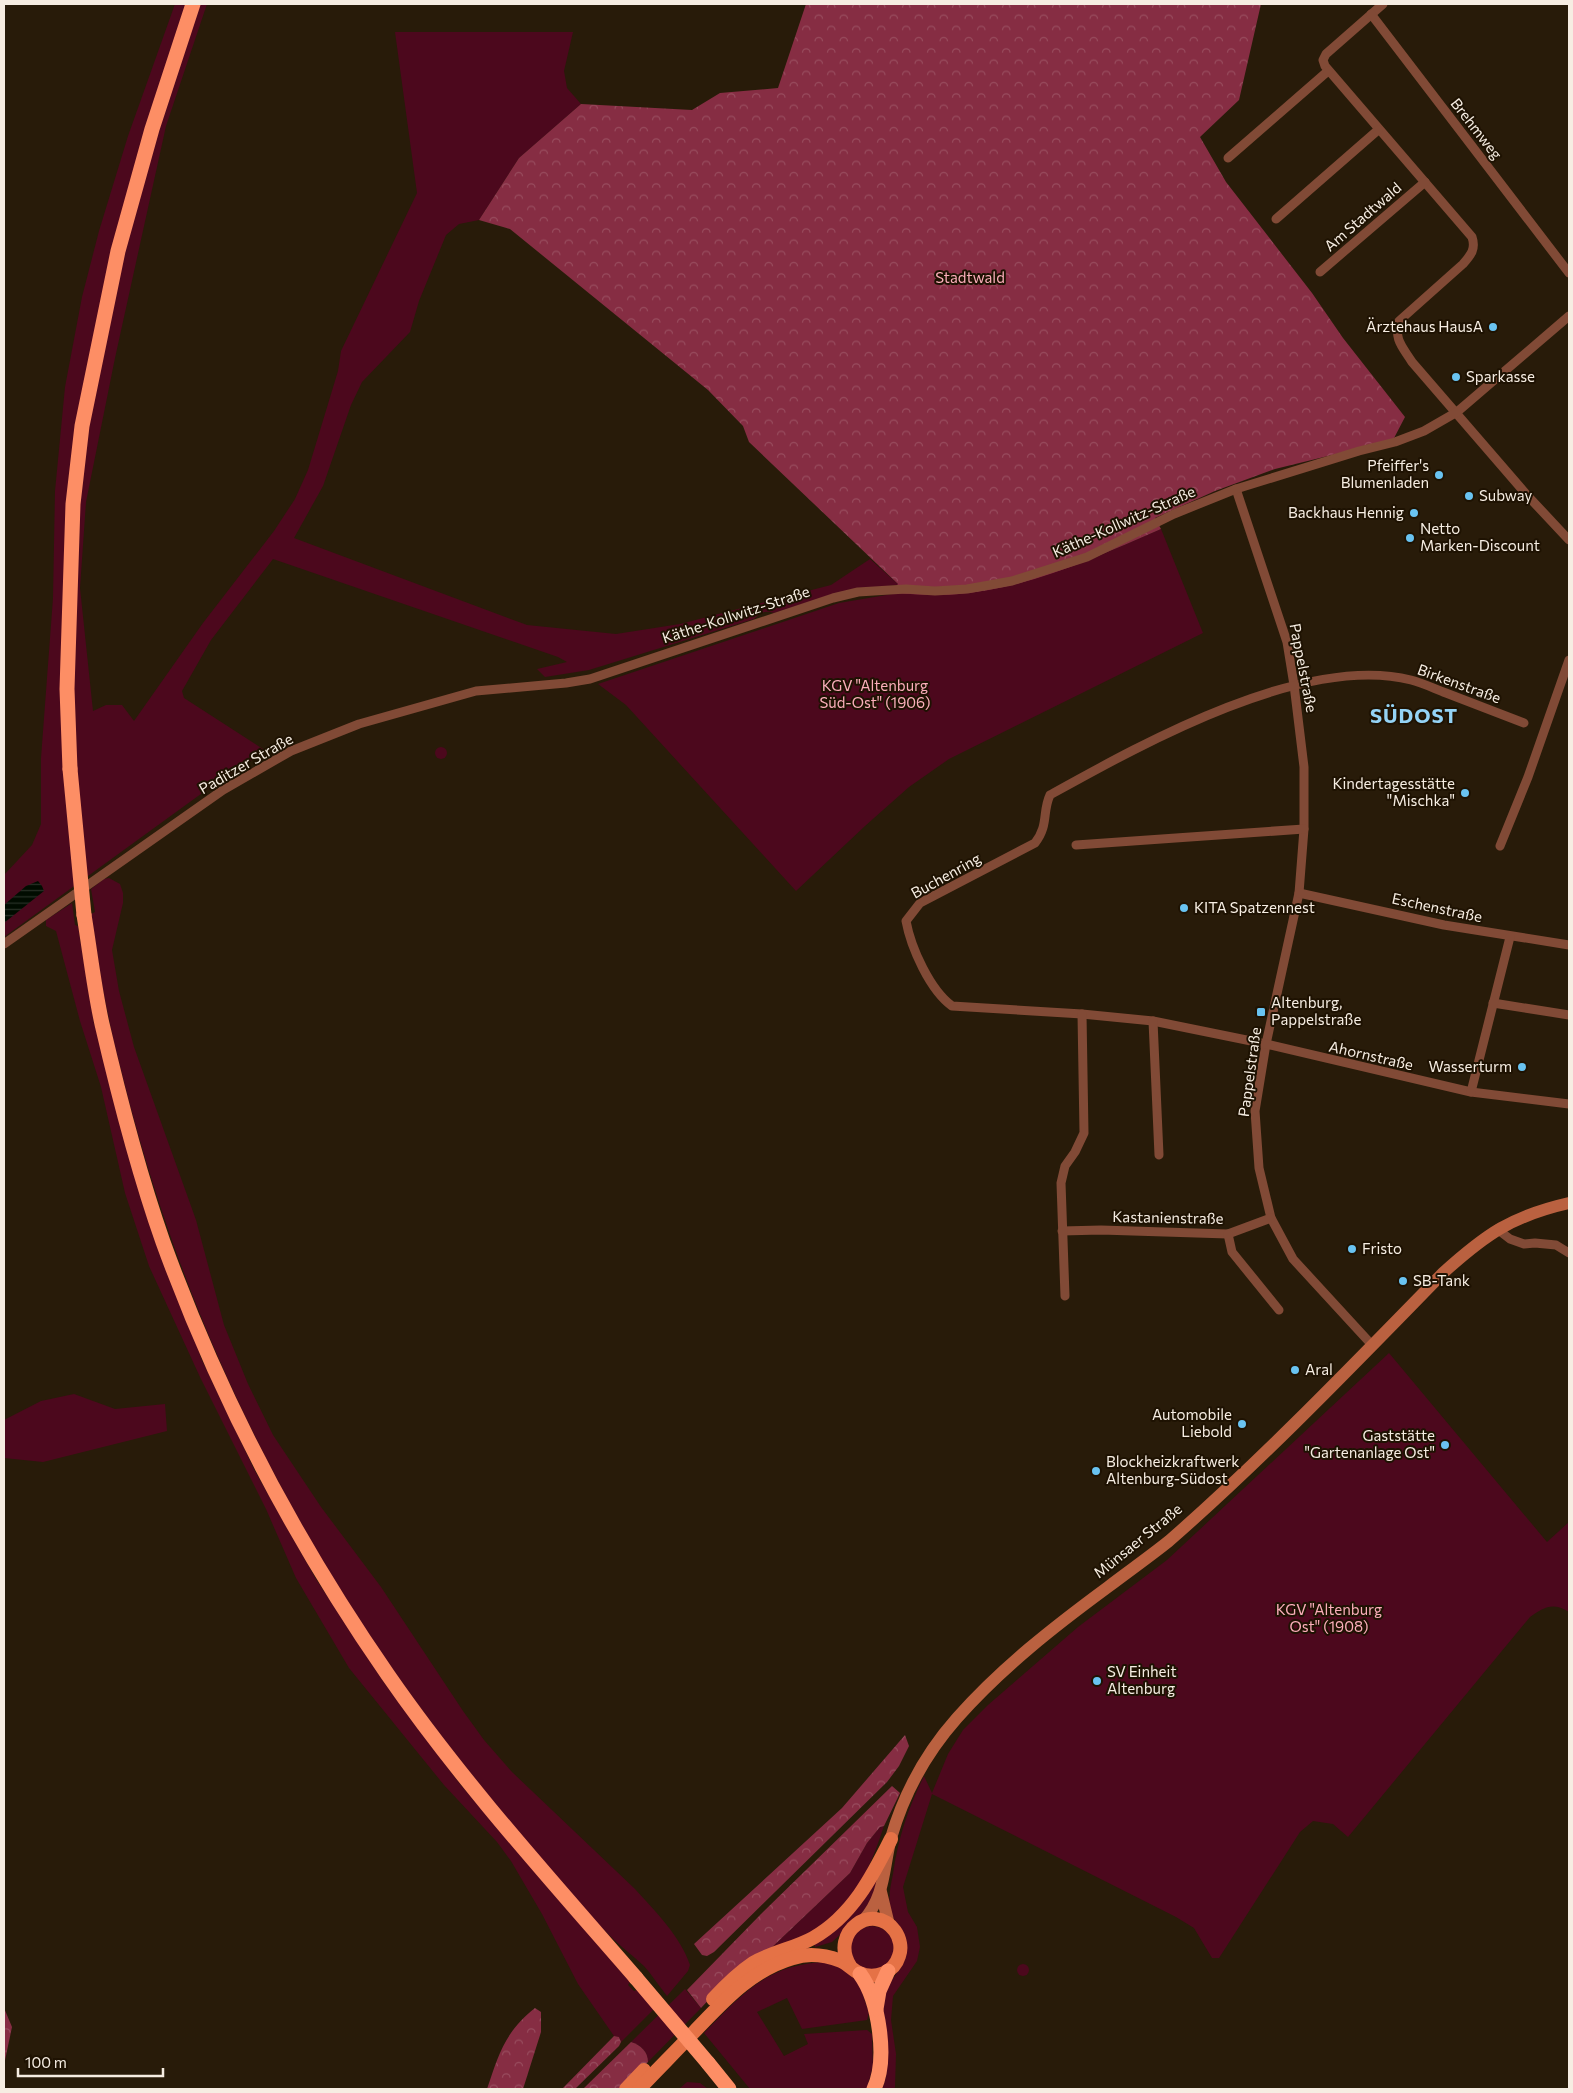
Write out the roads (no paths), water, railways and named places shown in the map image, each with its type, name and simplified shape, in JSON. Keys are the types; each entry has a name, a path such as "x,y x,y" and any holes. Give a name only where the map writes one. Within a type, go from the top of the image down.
{"highway":[{"path":"194,4 152,129 118,251 82,426 73,504 67,689 70,769 84,915 102,1021 130,1133 163,1241 208,1355 261,1468 322,1575 389,1677 466,1779 729,2089"},
{"path":"855,1970 865,1981 876,2008"},
{"path":"874,2089 878,2081 881,2061 876,2008 879,1991 888,1971"}],"main road":[{"path":"626,2089 730,1981 753,1964 813,1938 841,1917 862,1891 891,1839"},
{"path":"639,2089 729,1996 754,1976 781,1962 812,1955 839,1942 846,1937 856,1924 863,1920 872,1919 889,1925 895,1931 901,1948 895,1965 880,1975 870,1976 827,1957 812,1955"},
{"path":"846,1937 844,1952 855,1970"}],"street":[{"path":"1228,158 1328,72 1323,60 1326,54 1383,4"},
{"name":"Brehmweg","path":"1371,14 1569,273"},
{"name":"Am Stadtwald","path":"1328,72 1472,237 1475,245 1471,256 1399,320 1396,332 1399,342 1412,362 1456,412"},
{"path":"1276,219 1378,130"},
{"name":"Am Stadtwald","path":"1320,272 1425,182"},
{"name":"Käthe-Kollwitz-Straße","path":"566,683 590,679 833,598 858,592 906,589 935,591 967,589 1012,581 1087,557 1174,514 1236,489 1359,451 1395,442 1424,431 1456,412 1569,316"},
{"path":"1456,412 1526,494 1569,540"},
{"name":"Pappelstraße","path":"1236,489 1287,642 1304,767 1304,829 1299,893 1266,1044 1255,1111 1259,1168 1272,1218 1293,1260 1372,1345"},
{"path":"1500,846 1528,777 1569,660"},
{"name":"Birkenstraße","path":"1294,684 1364,675 1410,680 1524,722"},
{"name":"Paditzer Straße","path":"4,944 223,790 291,751 359,724 448,697 476,691 566,683"},
{"name":"Buchenring","path":"1266,1044 1154,1021 1082,1014 952,1006 941,998 933,986 910,938 906,921 920,903 1036,844 1044,828 1046,803 1050,795 1133,749 1213,714 1294,684"},
{"path":"1076,845 1304,829"},
{"name":"Eschenstraße","path":"1299,893 1444,925 1569,945"},
{"path":"1471,1092 1510,936"},
{"path":"1493,1004 1569,1015"},
{"path":"1065,1296 1061,1183 1065,1166 1075,1152 1084,1132 1082,1014"},
{"path":"1154,1021 1159,1155"},
{"name":"Ahornstraße","path":"1266,1044 1471,1092 1569,1104"},
{"name":"Münsaer Straße","path":"863,1920 876,1904 881,1892 891,1839 903,1801 919,1770 942,1735 979,1695 1038,1641 1169,1540 1260,1455 1470,1248 1497,1229 1524,1216 1569,1203"},
{"name":"Kastanienstraße","path":"1062,1231 1101,1230 1228,1234 1272,1218"},
{"path":"1497,1229 1510,1239 1524,1244 1556,1245 1569,1253"},
{"path":"1228,1234 1232,1252 1279,1310"},
{"name":"Münsaer Straße","path":"881,1892 889,1925"}],"place":[{"name":"Ärztehaus HausA","path":"1493,327"},
{"name":"Sparkasse","path":"1456,377"},
{"name":"Pfeiffer's Blumenladen","path":"1439,475"},
{"name":"Subway","path":"1469,496"},
{"name":"Backhaus Hennig","path":"1414,513"},
{"name":"Netto Marken-Discount","path":"1410,538"},
{"name":"Kindertagesstätte \"Mischka\"","path":"1465,793"},
{"name":"KITA Spatzennest","path":"1184,908"},
{"name":"Altenburg, Pappelstraße","path":"1261,1012"},
{"name":"Wasserturm","path":"1522,1067"},
{"name":"Fristo","path":"1352,1249"},
{"name":"SB-Tank","path":"1403,1281"},
{"name":"Aral","path":"1295,1370"},
{"name":"Automobile Liebold","path":"1242,1424"},
{"name":"Gaststätte \"Gartenanlage Ost\"","path":"1445,1445"},
{"name":"Blockheizkraftwerk Altenburg-Südost","path":"1096,1471"},
{"name":"SV Einheit Altenburg","path":"1097,1681"}],"district":[{"name":"SÜDOST","path":"1414,716"}],"park label":[{"name":"Stadtwald","path":"970,278"},
{"name":"KGV \"Altenburg Süd-Ost\" (1906)","path":"875,694"},
{"name":"KGV \"Altenburg Ost\" (1908)","path":"1329,1618"}]}
